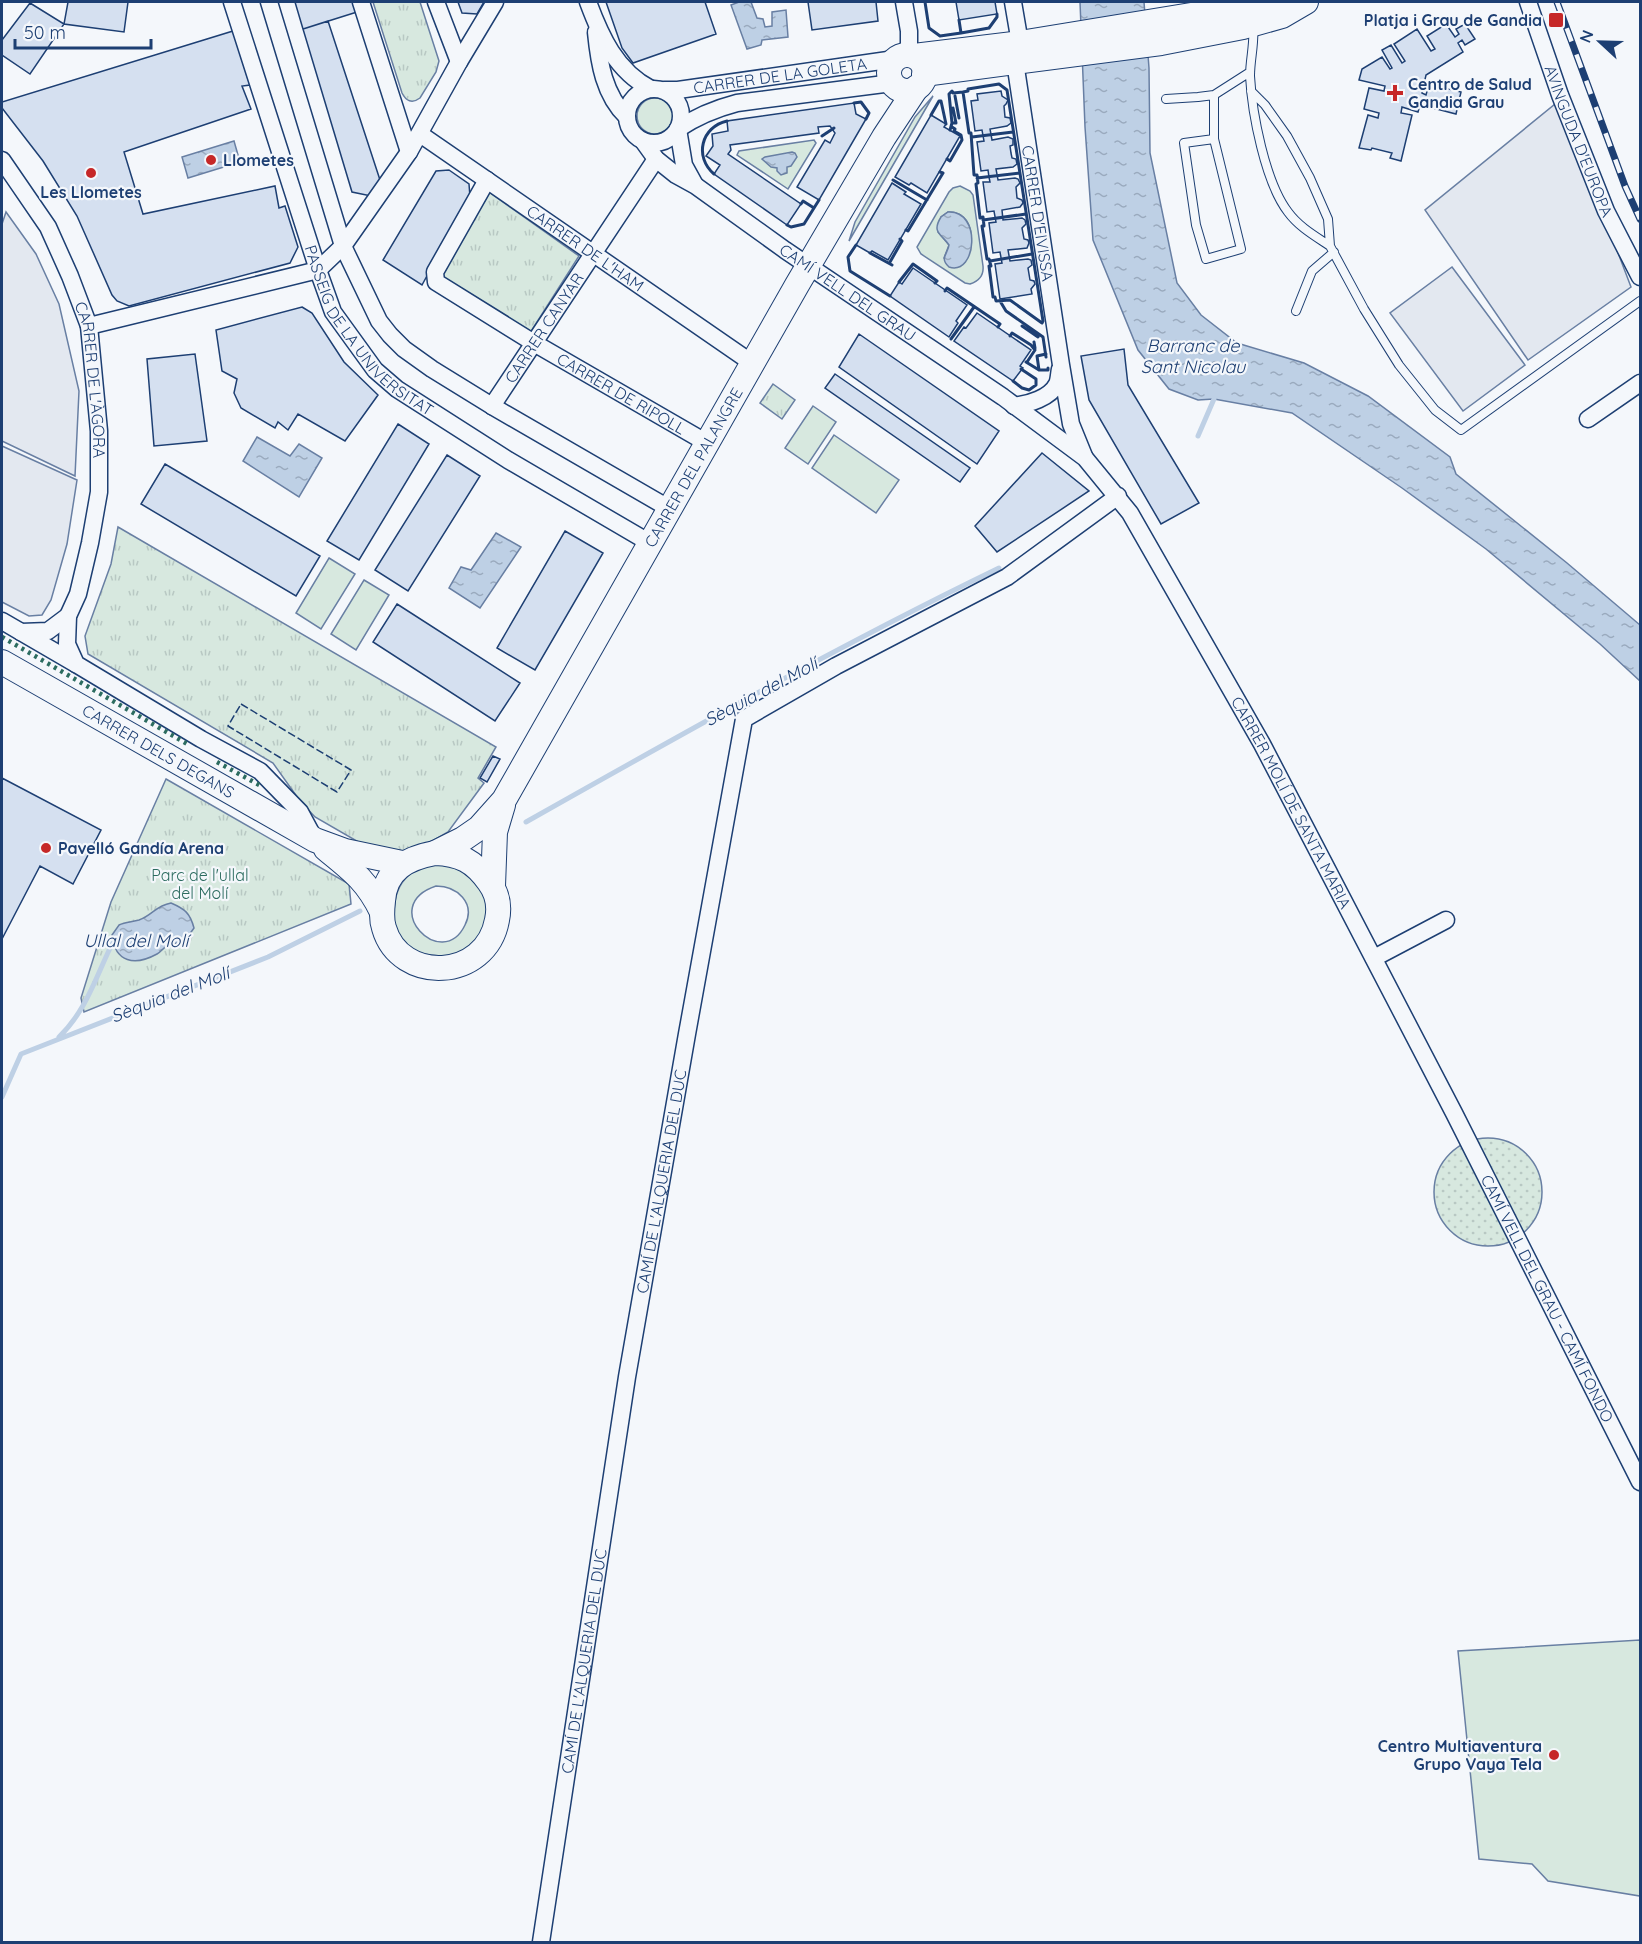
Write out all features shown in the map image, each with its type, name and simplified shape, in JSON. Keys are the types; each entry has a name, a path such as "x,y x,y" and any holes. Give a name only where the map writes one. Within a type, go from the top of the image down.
{"street":[{"name":"PASSEIG DE LA UNIVERSITAT","path":"232,2 333,312 375,370 397,390 508,460 650,543"},
{"name":"PASSEIG DE LA UNIVERSITAT","path":"269,2 343,246 379,321 390,335 404,349 432,369 670,509"},
{"path":"361,2 409,153"},
{"path":"436,2 459,62"},
{"path":"89,326 318,270 343,246 409,153 495,2"},
{"path":"588,2 609,50 635,81 671,94 680,106 681,122 673,135 659,142 644,141 632,131 627,117 620,110 606,83 598,56 596,23"},
{"path":"904,2 912,66"},
{"name":"CARRER D'EIVISSA","path":"1013,2 1017,53 1061,365 1071,424 1085,458"},
{"path":"1159,32 1188,9 1271,2"},
{"path":"1159,32 1252,24 1282,16 1306,2"},
{"name":"AVINGUDA D'EUROPA","path":"1528,2 1560,95 1606,211 1641,277"},
{"name":"CARRER DE LA GOLETA","path":"657,89 678,90 912,66 1159,32"},
{"name":"CARRER DEL PALANGRE","path":"435,853 479,828 504,800 808,265 884,137 912,66 890,68 891,102 884,137"},
{"name":"CARRER DE LA GOLETA","path":"678,129 697,116 737,103 892,83"},
{"path":"627,117 631,102 643,91 657,89"},
{"name":"CAMÍ VELL DEL GRAU","path":"678,129 684,165 696,186"},
{"name":"CARRER DE L'HAM","path":"420,134 752,363"},
{"name":"CAMÍ VELL DEL GRAU","path":"644,141 656,159 676,175 696,186 1009,402"},
{"name":"CARRER CANYAR","path":"492,406 656,159"},
{"name":"CARRER DE L'ÀGORA","path":"2,160 48,227 89,326 99,431 99,492 86,563 78,594 68,616"},
{"name":"CARRER DE RIPOLL","path":"487,180 435,272 436,282 534,343 707,442"},
{"name":"CARRER D'EIVISSA","path":"1009,402 1028,404 1049,394 1058,383 1061,365"},
{"path":"1588,419 1641,383"},
{"name":"CARRER D'EIVISSA","path":"1009,402 1085,458 1118,496"},
{"name":"CAMÍ DE L'ALQUERIA DEL DUC","path":"541,1942 627,1377 744,719 836,666 1007,578 1118,496"},
{"name":"CARRER MOLÍ DE SANTA MARIA","path":"1118,496 1130,513 1262,744 1454,1113"},
{"path":"21,632 48,631 68,616"},
{"path":"68,616 67,644 76,664"},
{"path":"2,621 201,739 260,771 300,812 315,840"},
{"name":"CARRER DELS DEGANS","path":"2,662 315,840 345,851 402,863"},
{"name":"CARRER DEL PALANGRE","path":"492,886 495,832 504,800"},
{"name":"CARRER DELS DEGANS","path":"315,840 358,875 372,892 382,912"},
{"path":"435,853 452,854 466,859 482,872 492,886 500,909 496,929 487,945 474,960 460,966 441,969 423,966 406,958 392,945 384,928 382,912 383,894 390,877 402,863 435,853"},
{"path":"1374,958 1446,920"},
{"name":"CAMÍ VELL DEL GRAU - CAMÍ FONDO","path":"1454,1113 1641,1482"}],"lane":[{"path":"1252,24 1254,36 1250,72 1251,91 1273,189 1288,213 1304,229 1332,249"},
{"path":"1166,99 1214,95 1250,72"},
{"path":"1251,91 1265,105 1287,136 1310,178 1328,219 1332,249 1364,309 1399,365 1435,410 1461,430 1641,301"},
{"path":"1214,95 1214,139 1241,249 1206,259 1196,225 1184,143 1214,139"},
{"path":"1296,311 1312,271 1332,249"}],"green space":[{"path":"373,2 420,2 439,61 436,72 417,100 410,101 402,93"},
{"path":"933,96 849,241 855,222 915,117"},
{"path":"655,98 668,103 673,116 668,129 655,134 642,129 637,116 642,103"},
{"path":"814,140 816,143 788,189 737,155 739,151"},
{"path":"960,186 973,195 983,273 980,278 970,284 921,254 917,247 953,188","holes":["948,212 964,217 971,231 970,248 964,263 944,258 949,245 938,232 941,217"]},
{"path":"486,190 579,256 530,333 445,281 440,271"},
{"path":"773,384 795,400 782,419 760,403"},
{"path":"813,406 836,422 808,464 785,448"},
{"path":"834,435 899,480 876,513 812,468"},
{"path":"118,527 496,747 478,778 484,783 448,832 422,847 403,851 367,847 315,817 300,801 273,763 88,654 85,636 111,564"},
{"path":"329,558 355,574 321,629 296,613"},
{"path":"364,580 389,595 356,650 331,634"},
{"name":"Parc de l'ullal del Molí","path":"166,779 349,884 351,904 84,1012 81,998 111,902"},
{"path":"446,864 475,877 489,906 483,937 459,958 412,953 393,926 395,900 402,882 416,871","holes":["436,886 444,887 463,897 468,917 455,938 442,942 430,939 420,931 413,920 412,907 419,895"]},
{"path":"1488,1138 1509,1142 1526,1154 1538,1171 1542,1192 1538,1213 1526,1230 1509,1242 1488,1246 1467,1242 1450,1230 1438,1213 1434,1192 1438,1171 1450,1154 1467,1142"},
{"name":"Centro Multiaventura Grupo Vaya Tela","path":"1640,1640 1640,1896 1548,1881 1532,1864 1479,1859 1458,1651"}],"shaded area":[{"path":"1560,100 1631,287 1528,360 1425,210"},
{"path":"6,212 36,254 59,304 79,391 75,476 2,441 2,224"},
{"path":"1452,267 1525,365 1463,411 1390,313"},
{"path":"2,446 77,480 67,544 51,600 42,615 29,616 2,602"}],"water":[{"path":"751,2 757,18 763,19 765,27 772,26 772,12 786,10 788,37 762,40 761,45 747,49 731,5"},
{"name":"Barranc de Sant Nicolau","path":"1080,2 1144,2 1149,68 1150,153 1177,283 1201,315 1237,343 1304,363 1368,396 1450,457 1456,474 1640,625 1640,681 1600,644 1486,549 1292,413 1214,399 1198,400 1169,389 1138,350 1093,240 1085,127"},
{"name":"Llometes","path":"234,141 240,162 188,178 182,157"},
{"path":"792,152 797,157 791,166 787,167 787,173 781,175 777,168 771,167 762,159 765,157"},
{"path":"948,212 959,214 971,231 970,253 965,262 958,267 949,267 946,264 944,258 949,245 937,230 941,217"},
{"path":"257,437 290,456 299,444 322,458 299,497 243,461"},
{"path":"496,533 521,547 480,608 449,588 461,567 471,570"},
{"name":"Ullal del Molí","path":"171,903 189,915 194,928 186,939 168,945 157,954 141,960 127,960 117,951 112,935 119,925 139,920 161,906"}],"building":[{"path":"68,2 128,2 124,32 64,24"},
{"path":"295,2 353,2 357,12 303,29"},
{"path":"458,2 484,2 477,14 462,13"},
{"path":"606,2 705,2 716,34 633,63 622,48"},
{"path":"808,2 876,2 878,21 812,30"},
{"path":"956,2 995,2 997,14 959,20"},
{"path":"30,3 64,24 30,74 2,55 2,40"},
{"path":"328,21 380,180 371,196 352,192 303,29"},
{"name":"Centro de Salud Gandia Grau","path":"1446,24 1455,37 1459,34 1456,29 1465,24 1475,39 1465,45 1462,40 1458,43 1463,52 1426,75 1422,93 1426,95 1429,84 1461,92 1456,114 1425,106 1426,102 1421,101 1418,112 1402,107 1401,113 1412,115 1401,161 1390,158 1392,153 1372,148 1371,150 1359,148 1368,115 1378,118 1379,113 1364,109 1369,88 1384,91 1385,86 1359,80 1362,69 1382,57 1390,69 1392,68 1382,50 1391,45 1402,63 1405,61 1394,44 1417,29 1431,51 1435,49 1427,36"},
{"name":"Les Llometes","path":"233,31 250,85 242,86 251,109 124,152 143,214 275,186 279,208 285,206 298,247 290,263 129,306 117,301 112,295 77,216 43,161 2,108 2,102"},
{"path":"1001,91 1002,96 1008,100 1004,106 1005,117 1010,118 1011,123 990,129 992,140 1008,137 1013,139 1013,145 1010,146 1011,153 1017,164 1013,167 996,169 998,180 1018,179 1020,183 1016,187 1017,198 1023,203 1020,207 1002,210 1003,220 1022,218 1025,220 1026,224 1022,228 1024,239 1029,243 1027,248 1008,250 1010,261 1031,260 1032,265 1028,268 1030,280 1035,284 1031,289 1032,294 1000,299 995,264 1002,263 1000,252 993,253 989,223 996,222 994,211 987,212 983,182 990,182 988,170 981,171 977,142 984,141 982,130 975,131 971,101 978,100 977,94"},
{"path":"854,103 856,114 866,119 819,200 797,187 825,140 830,143 835,133 830,126 818,127 819,133 730,145 731,150 728,154 801,204 787,225 714,174 720,165 706,156 713,146 712,134 728,131 727,121"},
{"path":"931,115 946,124 944,127 960,136 927,193 895,177"},
{"path":"449,170 469,184 470,197 422,285 383,260 436,171"},
{"path":"892,183 906,192 904,194 921,204 888,260 856,245"},
{"path":"913,268 967,305 949,337 890,296 899,282 902,284"},
{"path":"302,307 312,313 344,362 378,395 345,441 298,414 288,430 278,422 275,428 241,408 234,393 237,379 222,371 216,330"},
{"path":"977,313 1031,350 1020,366 1023,368 1013,381 954,341"},
{"path":"859,334 999,431 977,464 839,367"},
{"path":"1124,349 1128,385 1199,503 1161,524 1089,400 1081,356"},
{"path":"195,354 207,441 154,446 147,359"},
{"path":"835,374 970,468 960,482 825,388"},
{"path":"398,424 429,444 359,560 327,541"},
{"path":"1042,453 1089,491 997,552 975,526"},
{"path":"447,455 480,476 408,591 375,570"},
{"path":"165,464 320,556 296,596 141,504"},
{"path":"565,531 603,553 535,670 497,648"},
{"path":"397,604 520,683 495,721 373,642"},
{"path":"493,756 500,759 487,782 480,778"},
{"name":"Pavelló Gandía Arena","path":"2,778 101,830 73,884 40,866 2,939"}],"waterway":[{"name":"Sèquia del Molí","path":"1198,436 1214,399"},
{"name":"Sèquia del Molí","path":"526,822 820,659 999,568"},
{"name":"Sèquia del Molí","path":"2,1097 21,1054 268,957 360,911"},
{"path":"59,1037 69,1027 84,1004 113,942"}],"railway":[{"path":"1557,2 1625,186 1640,219"}],"hedge":[{"path":"2,637 189,745"},
{"path":"217,762 263,787"}],"fence":[{"path":"241,704 351,770 337,792 228,726 241,704"}],"wall":[{"path":"925,2 929,28 940,36 961,33"},
{"path":"959,20 961,33 989,28 997,14"},
{"path":"999,84 1007,90 1042,323 1010,300 996,301 993,297 989,266 991,266 987,259 982,226 984,226 983,217 980,218 977,175 974,175 971,133 969,133 963,92 968,89 999,84"},
{"path":"950,130 952,123 949,94 952,91 953,93 963,92"},
{"path":"955,96 959,118"},
{"path":"931,115 941,101 946,124"},
{"path":"854,103 861,102 869,113 866,119"},
{"path":"952,123 956,123 953,108"},
{"path":"714,174 704,159 703,143 711,129 727,121"},
{"path":"947,159 950,161 962,140 961,135 952,127"},
{"path":"822,136 834,128"},
{"path":"972,137 1013,132"},
{"path":"906,230 908,231 943,173 940,172"},
{"path":"977,178 1020,173"},
{"path":"893,180 927,200"},
{"path":"787,225 791,227 804,224 819,200"},
{"path":"801,204 803,201 814,208"},
{"path":"983,220 1026,214"},
{"path":"890,262 902,241 900,239"},
{"path":"856,245 848,257 850,271 890,296"},
{"path":"870,253 892,265"},
{"path":"990,261 1032,254"},
{"path":"899,282 913,264 937,281 935,283"},
{"path":"945,291 947,288 1000,324 998,327"},
{"path":"1000,301 1006,311 1043,337 1046,357"},
{"path":"951,339 974,307"},
{"path":"1022,326 1038,337"},
{"path":"1010,336 1012,333 1035,350 1027,362"},
{"path":"1034,342 1035,348"},
{"path":"1039,370 1037,356 1046,354"},
{"path":"1026,362 1039,370 1048,370 1048,368"},
{"path":"1013,381 1029,390 1036,385 1036,379 1021,369"}],"place":[{"name":"Platja i Grau de Gandia","path":"1556,20"},
{"name":"Centro de Salud Gandia Grau","path":"1395,93"},
{"name":"Llometes","path":"211,160"},
{"name":"Les Llometes","path":"91,173"},
{"name":"Pavelló Gandía Arena","path":"46,848"},
{"name":"Centro Multiaventura Grupo Vaya Tela","path":"1554,1755"}]}
